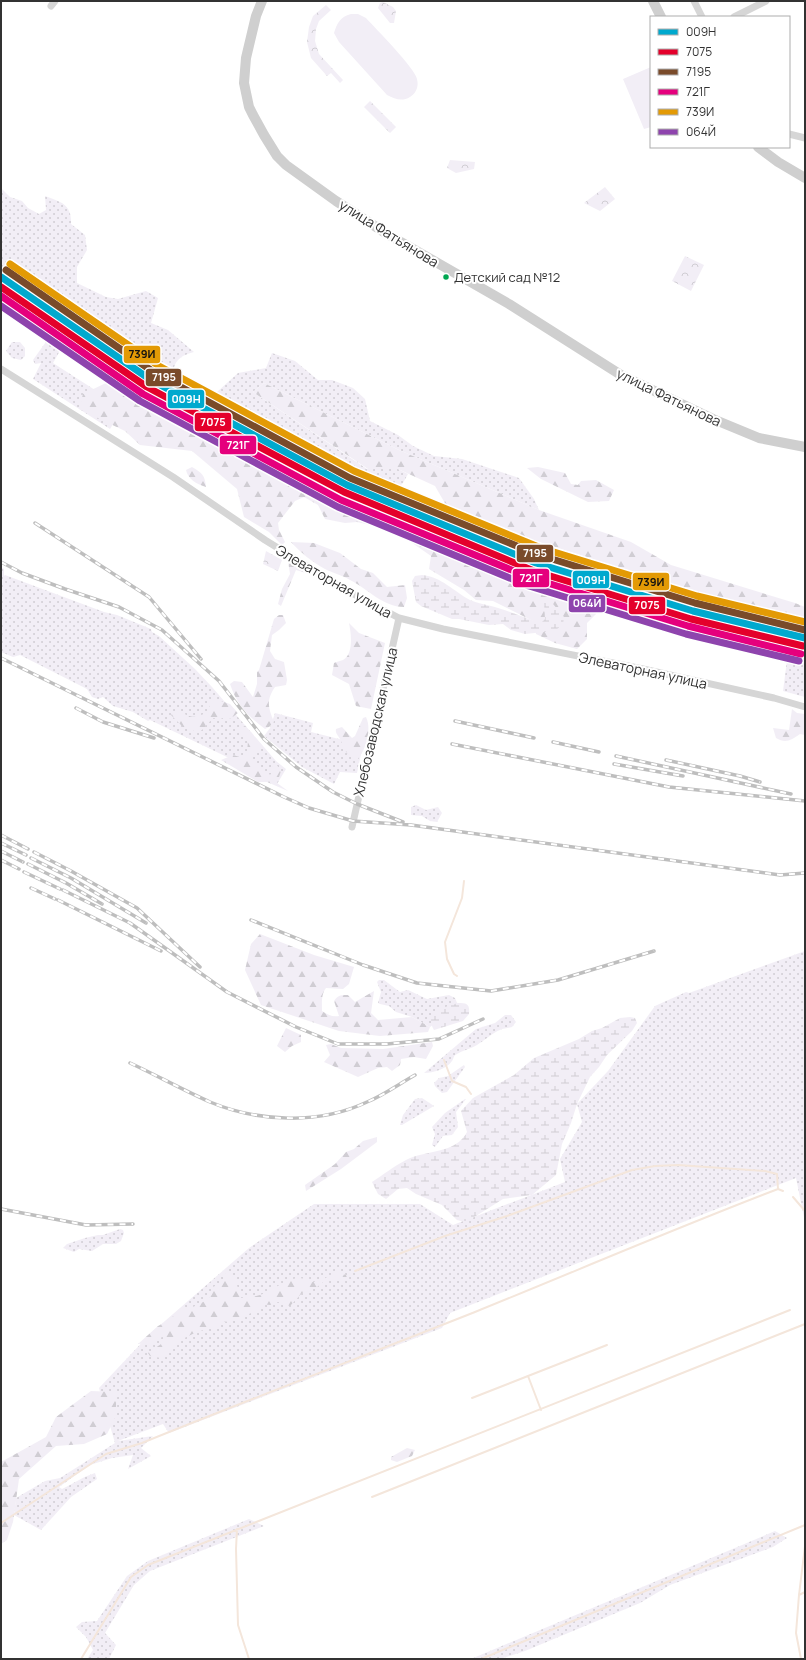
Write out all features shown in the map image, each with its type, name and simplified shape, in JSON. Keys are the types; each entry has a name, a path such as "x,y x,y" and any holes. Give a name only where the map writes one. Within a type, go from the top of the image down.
{"street":[{"name":"улица Фатьянова","path":"262,1 256,16 246,58 244,83 249,107 253,116 277,156 286,165 336,201 387,234 508,304 621,375 713,420 759,438 805,447"},
{"path":"653,1 660,16"},
{"path":"694,1 702,16"},
{"path":"736,16 766,1"},
{"path":"790,134 805,138"},
{"path":"759,148 778,162 805,178"},
{"name":"Элеваторная улица","path":"1,369 173,477 265,540 344,589 398,618 442,629 643,669 774,698 805,707"},
{"name":"Хлебозаводская улица","path":"352,827 398,618"}],"green space":[{"path":"383,2 393,7 396,11 394,23 390,23 378,8 380,3"},
{"path":"326,5 331,10 319,21 316,29 315,41 319,54 343,80 340,83 331,73 327,76 311,58 307,42 309,27 313,16"},
{"path":"358,14 366,18 410,66 415,74 418,85 414,94 410,97 398,99 387,95 339,42 334,33 336,26 347,15"},
{"path":"650,67 650,127 644,129 623,79"},
{"path":"370,101 396,127 390,133 364,107"},
{"path":"450,160 475,162 474,169 456,173 447,168"},
{"path":"605,187 615,199 600,211 584,203"},
{"path":"1,188 10,197 22,201 28,208 39,214 46,210 45,196 61,202 67,208 70,212 71,224 85,235 87,250 77,267 77,283 106,297 118,299 146,291 158,298 151,323 168,330 194,352 181,357 178,360 174,367 172,377 64,309 1,267"},
{"path":"685,256 704,265 691,291 672,281"},
{"path":"48,339 53,341 61,349 53,363 123,408 110,429 33,379 41,363 35,364 33,360"},
{"path":"12,342 20,342 25,348 25,356 21,360 12,358 6,351"},
{"path":"272,353 295,361 318,380 332,380 353,388 365,399 370,421 398,435 413,446 434,456 462,459 519,478 534,499 539,510 399,450 264,383 253,392 367,469 398,469 408,474 403,483 391,495 236,418 212,400 217,392 238,373 266,368"},
{"path":"108,382 384,518 424,535 425,544 440,547 447,543 478,563 498,567 574,596 596,602 596,614 587,623 587,639 577,649 555,643 536,634 535,622 493,601 476,600 464,590 429,569 431,556 408,540 379,527 357,522 345,523 325,519 318,505 304,497 295,501 278,523 279,530 285,542 282,545 269,532 244,517 237,489 192,451 140,445 125,431 79,409 83,394"},
{"path":"264,383 399,450 539,510 631,542 671,565 805,607 805,622 674,585 492,527 446,505 435,486 398,469 368,469 253,392"},
{"path":"192,467 202,475 205,480 206,487 191,479 186,470"},
{"path":"538,467 565,473 571,484 578,485 581,481 596,480 614,490 609,501 588,502 541,479 527,468"},
{"path":"291,542 314,543 340,553 361,569 373,573 387,587 405,585 407,598 404,607 382,601 347,578 320,566 306,557"},
{"path":"266,551 282,560 278,571 263,564"},
{"path":"295,560 307,567 306,573 296,570 281,606 278,604 282,589 290,574 288,561"},
{"path":"1,567 4,569 4,576 5,575 104,612 117,615 151,629 152,632 159,636 195,669 276,761 286,769 277,784 252,769 150,720 148,721 133,712 113,706 103,697 98,699 92,697 87,689 20,655 13,657 1,652"},
{"path":"422,575 436,578 470,600 541,623 545,619 544,602 545,599 548,598 564,617 563,625 554,631 525,634 511,630 503,624 489,625 452,619 421,606 416,602 412,581 415,576"},
{"path":"279,615 283,615 286,623 272,635 270,651 275,659 284,662 287,680 286,685 275,687 270,696 270,712 274,722 265,729 244,710 236,698 230,684 234,681 242,682 253,697 257,684 257,672 259,670 274,619"},
{"path":"349,623 359,633 385,643 371,709 356,706 349,684 332,675 334,663 343,660 349,653 351,643"},
{"path":"789,645 805,649 805,697 783,691"},
{"path":"212,698 230,704 238,713 230,719 226,717 220,719 213,718 202,730 197,732 183,727 171,715 177,710 194,717 201,715 211,710 208,703"},
{"path":"792,709 797,713 805,714 805,735 800,734 786,741 780,740 776,738 773,728 789,730"},
{"path":"275,713 313,723 311,732 363,745 357,773 340,772 334,784 302,767 264,736 270,728"},
{"path":"366,717 368,722 367,739 363,751 357,760 345,750 336,729 342,727 352,738 355,736 363,718"},
{"path":"241,723 252,733 262,747 252,755 251,759 264,770 265,775 273,774 272,767 276,764 281,771 277,783 288,791 267,782 258,782 221,760 233,755 243,758 247,753 248,741 238,730"},
{"path":"416,805 426,810 438,807 442,813 437,822 430,821 422,816 411,815 411,807"},
{"path":"260,934 314,955 354,967 349,984 343,989 326,988 324,990 322,1011 326,1014 339,1016 334,1001 338,996 348,995 355,1002 374,991 371,1013 378,1020 412,1017 430,1027 428,1032 380,1036 339,1031 261,1005 245,970 251,944"},
{"path":"805,951 805,1222 796,1178 450,1313 442,1328 169,1433 163,1424 118,1441 153,1436 141,1448 151,1456 128,1469 133,1455 112,1458 90,1465 59,1487 62,1489 86,1476 95,1473 97,1479 71,1497 41,1530 14,1515 16,1498 45,1481 60,1478 115,1443 99,1388 150,1334 249,1248 314,1204 420,1204 453,1225 565,1182 560,1159 582,1122 577,1104 608,1071 655,1006 686,992 689,993"},
{"path":"379,980 384,980 400,992 408,990 427,999 449,995 455,998 461,1012 437,1022 430,1027 412,1017 396,1012 389,1006 378,1003 381,992 377,982"},
{"path":"464,1003 469,1008 469,1014 463,1021 434,1030 431,1024 433,1015 437,1011 447,1006"},
{"path":"505,1015 511,1015 516,1022 512,1027 497,1031 475,1046 462,1051 454,1056 450,1064 447,1066 435,1071 424,1073 476,1029 495,1023"},
{"path":"620,1018 635,1018 637,1023 632,1031 607,1055 590,1077 577,1104 562,1144 556,1175 532,1195 503,1199 476,1216 466,1221 461,1221 457,1220 442,1205 416,1194 407,1188 398,1189 386,1199 378,1194 372,1182 393,1168 414,1157 448,1148 462,1139 467,1132 461,1111 473,1098 514,1075 534,1058 579,1039"},
{"path":"286,1028 301,1035 301,1042 292,1046 285,1052 277,1046"},
{"path":"432,1042 433,1046 426,1059 414,1057 401,1059 400,1065 392,1071 387,1067 378,1068 358,1077 324,1062 330,1055 326,1045 331,1044 341,1048 383,1049"},
{"path":"464,1065 465,1067 447,1092 442,1093 435,1086 434,1083 439,1078 448,1076"},
{"path":"422,1098 434,1106 400,1125 403,1115 415,1099"},
{"path":"465,1099 456,1112 458,1127 452,1135 443,1136 435,1147 432,1145 435,1134 432,1127 445,1113"},
{"path":"377,1137 377,1142 341,1169 306,1191 305,1185 335,1164 346,1152 354,1149 363,1141"},
{"path":"120,1229 123,1230 124,1233 121,1241 116,1244 103,1244 92,1251 79,1249 74,1252 63,1248 67,1244 85,1238 103,1235"},
{"path":"227,1272 235,1279 241,1298 253,1297 266,1293 285,1282 298,1278 312,1282 321,1281 335,1272 346,1275 347,1278 344,1280 327,1279 317,1287 302,1293 290,1306 278,1302 270,1305 262,1304 255,1311 237,1320 224,1322 214,1328 199,1331 180,1340 161,1358 150,1356 148,1353 165,1341 163,1337 158,1338 151,1343 138,1344 158,1326 169,1320 181,1309 193,1307 207,1300 212,1294 213,1287 223,1282 224,1274"},
{"path":"91,1391 116,1392 116,1416 107,1434 84,1444 56,1446 19,1479 13,1522 7,1540 1,1544 1,1462 46,1437 56,1417"},
{"path":"407,1448 415,1450 412,1456 397,1462 391,1460 391,1457"},
{"path":"249,1519 264,1526 150,1571 134,1585 105,1633 116,1645 109,1659 87,1659 93,1650 86,1637 76,1627 82,1622 97,1621 127,1576 148,1561"},
{"path":"775,1531 787,1538 773,1547 670,1585 640,1603 525,1651 500,1659 471,1659"}],"waterway":[{"path":"457,976 454,974 447,959 445,942 462,898 464,881"},
{"path":"444,1060 452,1081 466,1087 471,1094"},
{"path":"355,1271 445,1236 507,1216 632,1170 655,1166 678,1165 765,1171 777,1174 778,1189"},
{"path":"1,1523 106,1454 142,1443 475,1312 778,1189 783,1191"},
{"path":"793,1197 805,1211 805,1215"},
{"path":"81,1659 131,1577 148,1565 790,1310"},
{"path":"372,1497 805,1324"},
{"path":"528,1376 607,1345"},
{"path":"472,1398 528,1376 541,1410"},
{"path":"481,1659 805,1525"},
{"path":"237,1529 236,1549 238,1625 249,1659"},
{"path":"801,1659 796,1633 805,1546"},
{"path":"799,1595 805,1592"}],"railway":[{"path":"35,523 149,597 201,659"},
{"path":"1,562 22,573 119,607 162,630 219,681 264,739 296,767 333,792 357,804 403,822"},
{"path":"1,658 284,797 309,808 353,821 411,825 780,875 805,873"},
{"path":"76,708 103,722 154,738"},
{"path":"455,721 534,738"},
{"path":"553,742 599,752"},
{"path":"452,744 669,787 805,801"},
{"path":"616,756 791,794"},
{"path":"666,760 740,776 760,782"},
{"path":"614,764 683,776"},
{"path":"1,835 28,849"},
{"path":"1,843 26,855"},
{"path":"1,851 23,862"},
{"path":"34,852 137,908 200,967"},
{"path":"31,858 71,878 146,923"},
{"path":"1,860 19,869"},
{"path":"28,864 66,883 102,904"},
{"path":"24,872 60,889"},
{"path":"31,888 55,899"},
{"path":"63,890 130,923 227,992 296,1027 338,1044 387,1044 439,1039 483,1019"},
{"path":"58,900 161,951"},
{"path":"251,920 363,965 417,983 491,991 558,980 654,951"},
{"path":"130,1063 210,1102 229,1109 248,1114 288,1118 329,1115 348,1109 379,1096 415,1075"},
{"path":"1,1209 86,1225 133,1224"}],"transit line":[{"name":"739И","path":"10,264 159,366 354,471 541,548 697,596 805,622"},
{"name":"7195","path":"6,270 155,373 350,478 539,555 695,603 805,630"},
{"name":"009Н","path":"1,277 151,380 347,485 536,563 693,611 805,638"},
{"name":"7075","path":"1,287 147,387 344,492 534,571 691,619 803,646"},
{"name":"721Г","path":"1,296 143,394 341,500 531,578 688,626 801,654"},
{"name":"064Й","path":"1,306 140,401 338,507 529,586 686,634 799,661"}],"place":[{"name":"Детский сад №12","path":"446,277"}]}
